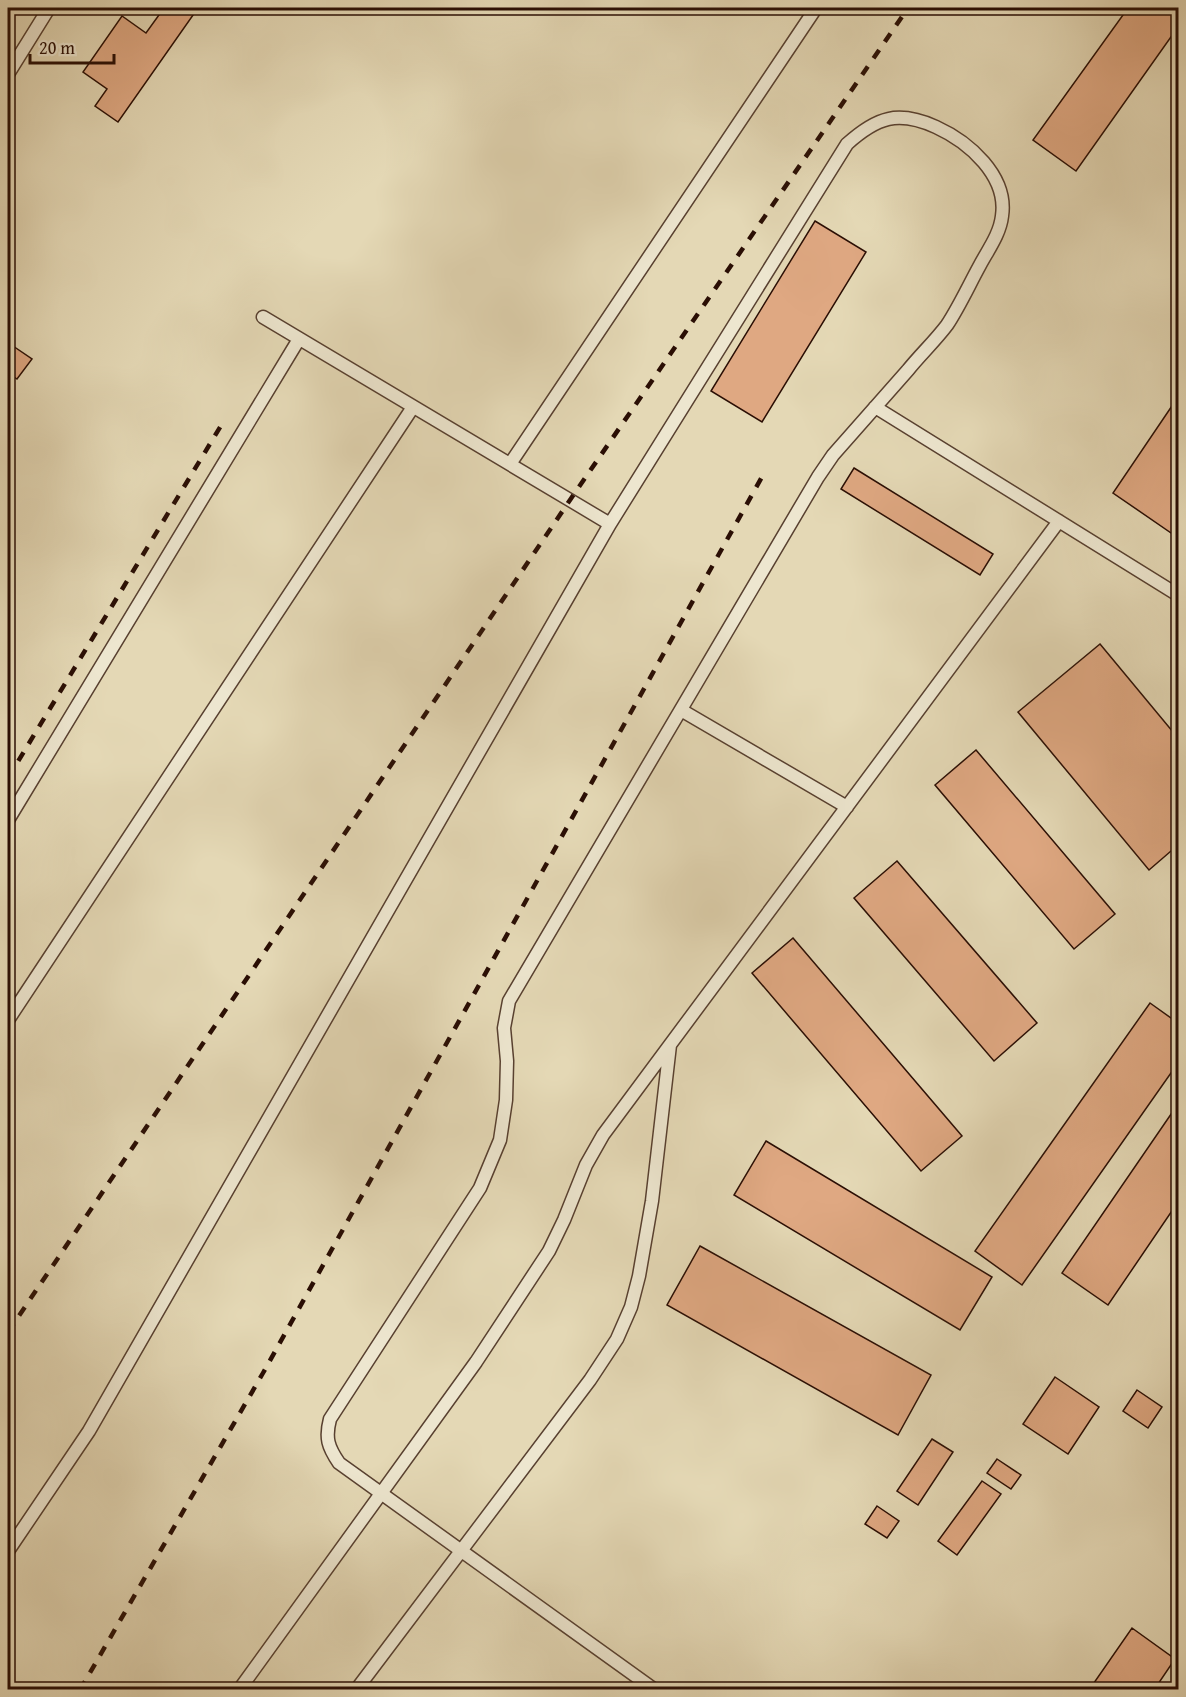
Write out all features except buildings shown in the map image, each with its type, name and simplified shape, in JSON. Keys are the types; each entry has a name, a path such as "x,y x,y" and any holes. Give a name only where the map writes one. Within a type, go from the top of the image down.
{"lane":[{"path":"8,74 49,8"},
{"path":"510,464 816,8"},
{"path":"8,1551 89,1431 157,1317 610,524 847,144 864,128 881,120 898,117 916,119 939,128 981,159 994,176 1001,195 1003,215 998,233 947,325 875,407 818,477 509,1001 504,1028 507,1100 500,1140 480,1188 330,1419 326,1435 329,1449 339,1463 655,1689"},
{"path":"262,317 610,524"},
{"path":"8,820 299,339"},
{"path":"8,1020 413,407"},
{"path":"875,407 1179,596"},
{"path":"240,1689 476,1362 549,1251 564,1221 586,1165 603,1135 1059,521"},
{"path":"681,710 846,807"},
{"path":"356,1689 590,1380 617,1340 631,1307 639,1276 652,1201 670,1043"}],"railway":[{"path":"8,1332 570,500 908,8"},
{"path":"8,778 222,424"},
{"path":"80,1690 263,1373 763,475"}]}
